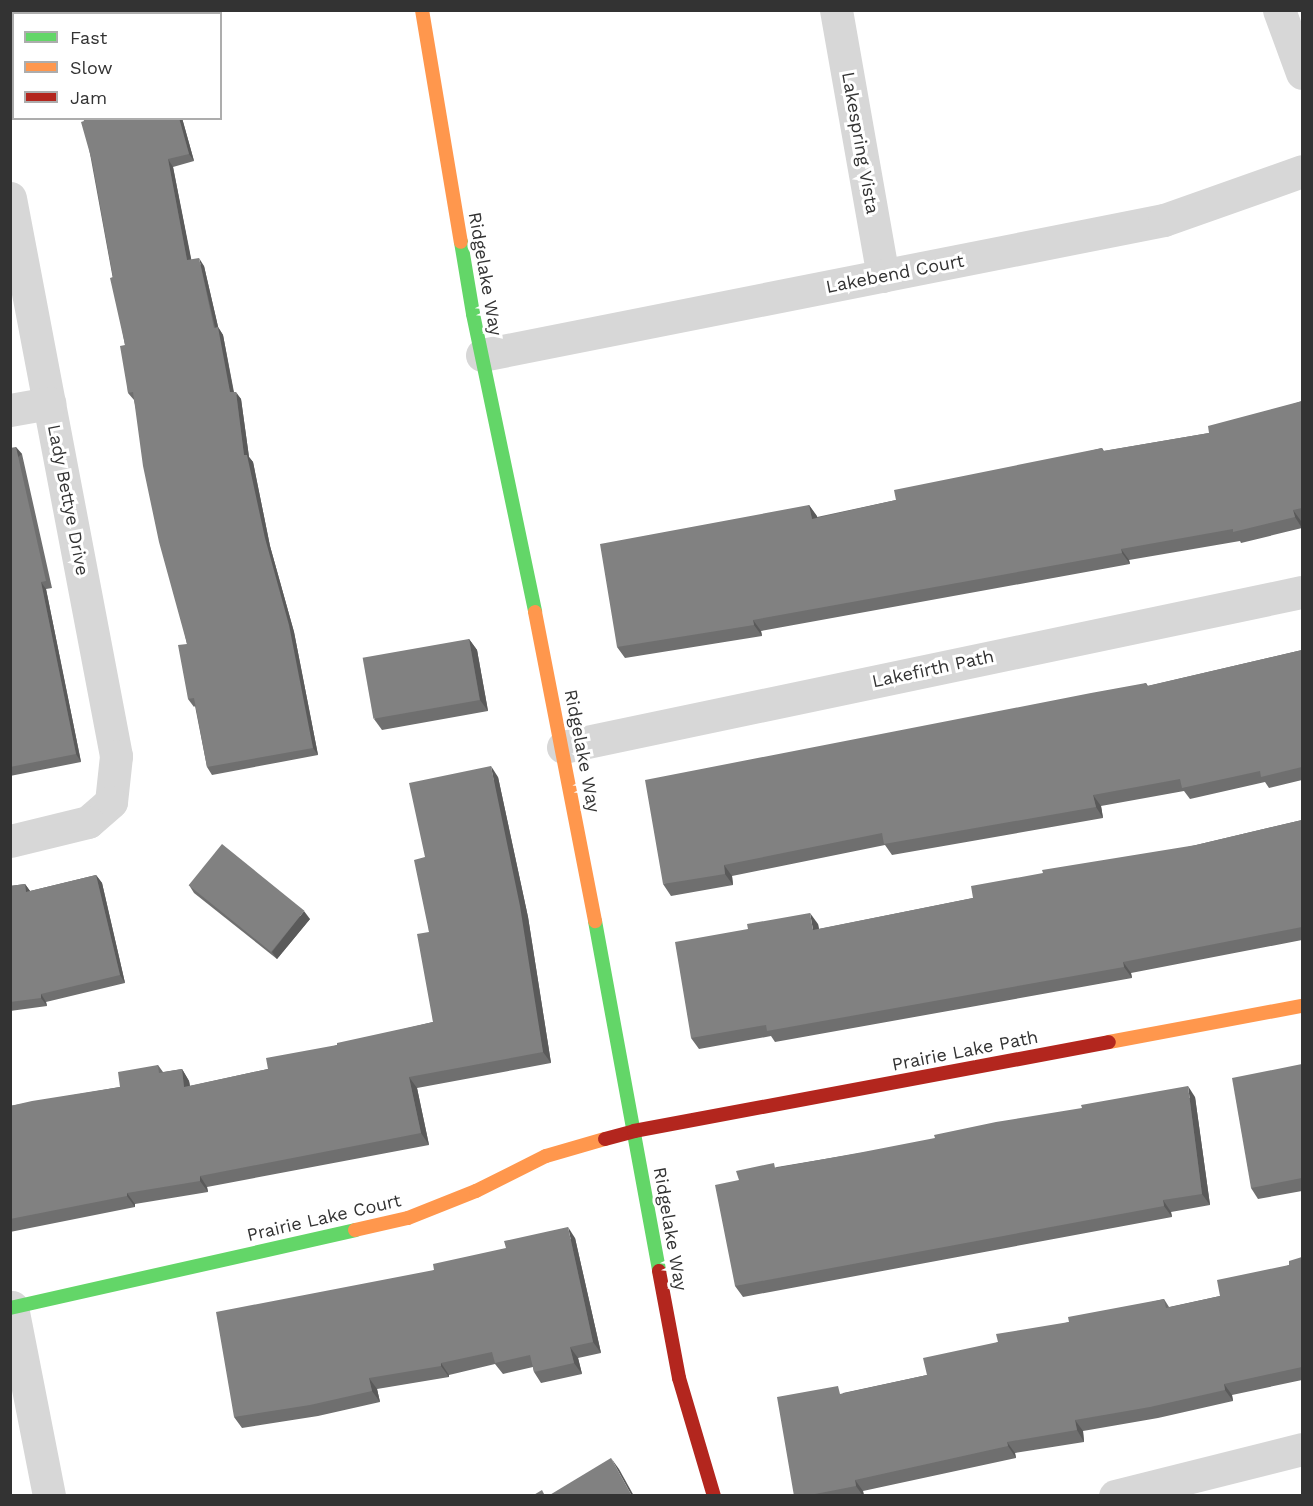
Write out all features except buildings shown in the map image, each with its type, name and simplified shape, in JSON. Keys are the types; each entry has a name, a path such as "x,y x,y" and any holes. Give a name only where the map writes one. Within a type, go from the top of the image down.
{"street":[{"name":"Ridgelake Way","path":"422,10 482,355 564,747 679,1378 714,1496"},
{"name":"Lakespring Vista","path":"836,10 883,276"},
{"path":"1279,10 1302,73"},
{"name":"Lakebend Court","path":"482,355 1164,220 1302,171"},
{"name":"Lady Bettye Drive","path":"10,198 116,756 111,802 88,822 10,841"},
{"path":"10,411 49,403"},
{"name":"Lakefirth Path","path":"564,747 1302,592"},
{"name":"Prairie Lake Path","path":"634,1131 1302,1006"},
{"name":"Prairie Lake Court","path":"11,1307 408,1218 476,1191 546,1156 634,1131"},
{"path":"11,1307 49,1496"},
{"path":"1115,1496 1302,1449"}],"traffic: fast":[{"path":"461,242 473,314 535,612"},
{"path":"595,921 659,1271"},
{"path":"10,1308 355,1230"}],"traffic: slow":[{"path":"422,10 461,242"},
{"path":"535,612 595,921"},
{"path":"1109,1042 1302,1006"},
{"path":"355,1230 408,1218 476,1191 546,1156 605,1139"}],"traffic: jam":[{"path":"605,1139 634,1131 1109,1042"},
{"path":"659,1271 679,1378 714,1496"}]}
